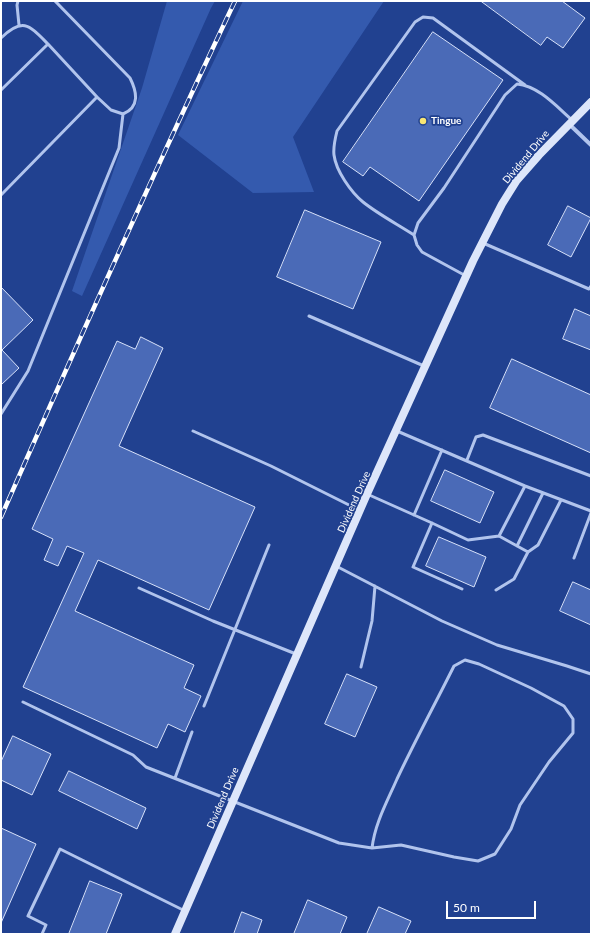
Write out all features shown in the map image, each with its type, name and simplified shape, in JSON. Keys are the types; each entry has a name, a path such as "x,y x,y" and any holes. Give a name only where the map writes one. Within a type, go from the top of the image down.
{"street":[{"name":"Dividend Drive","path":"175,934 232,800 367,494 466,276 502,204 517,180 591,102"},
{"path":"571,122 591,145"}],"lane":[{"path":"18,1 19,25"},
{"path":"1,414 28,371 118,148 123,114 133,107 135,101 135,89 130,78 55,1"},
{"path":"414,235 363,202 354,193 341,175 334,157 334,142 337,131 415,22 423,17 433,18 525,85 539,92 571,122"},
{"path":"1,38 10,30 19,25 29,26 48,44 97,97 111,110 123,114"},
{"path":"1,90 48,44"},
{"path":"466,276 422,252 417,245 414,235 418,223 444,188 505,95 517,84 525,85"},
{"path":"1,195 97,97"},
{"path":"483,243 563,279 589,289 591,286"},
{"path":"309,316 425,367"},
{"path":"193,431 271,466 361,510"},
{"path":"396,431 525,486 591,512 574,558"},
{"path":"467,460 476,438 483,435 591,476"},
{"path":"414,515 442,450"},
{"path":"499,536 525,486"},
{"path":"517,546 543,493"},
{"path":"367,494 468,540 499,536 528,552"},
{"path":"496,590 514,579 528,552 538,545 561,500"},
{"path":"432,523 413,568 462,589"},
{"path":"204,706 269,545"},
{"path":"336,566 442,621 497,645 591,674"},
{"path":"361,668 372,621 375,586"},
{"path":"139,588 235,630 296,654"},
{"path":"23,702 133,755 146,767 339,843 372,848 401,845 454,857 478,860 495,854 511,829 520,805 549,762 573,733 573,719 564,706 531,688 479,664 465,660 454,666 409,754 380,817 374,834 372,848"},
{"path":"175,778 192,732"},
{"path":"42,934 46,926 28,916 60,849 185,911"}],"shaded area":[{"path":"167,1 215,1 82,296 72,291 142,88"},
{"path":"243,1 384,1 293,137 314,192 253,193 178,135"}],"building":[{"path":"481,1 562,1 585,18 563,48 547,37 541,45"},
{"name":"Tingue","path":"433,32 503,80 419,201 370,167 363,176 343,162"},
{"path":"568,206 591,218 571,257 548,245"},
{"path":"305,210 381,242 353,309 277,277"},
{"path":"1,287 33,320 2,350 19,368 1,385"},
{"path":"575,309 591,316 591,350 563,339"},
{"path":"141,337 163,348 119,446 255,507 209,610 98,560 75,611 194,665 184,688 201,696 185,732 168,724 157,748 23,687 84,553 67,546 58,566 44,560 53,539 32,529 117,341 135,349"},
{"path":"512,359 591,395 591,453 490,408"},
{"path":"445,470 494,492 480,523 431,501"},
{"path":"439,537 486,557 474,587 426,566"},
{"path":"573,582 591,590 591,625 560,611"},
{"path":"347,674 377,687 355,737 325,724"},
{"path":"13,736 51,754 32,795 1,780 1,762"},
{"path":"69,771 146,808 137,829 59,791"},
{"path":"1,828 36,844 1,923"},
{"path":"90,881 122,894 106,934 69,934"},
{"path":"308,900 347,917 340,934 294,934"},
{"path":"379,907 411,921 405,934 367,934"},
{"path":"242,912 262,920 257,934 234,934"}],"railway":[{"path":"1,517 116,258 235,1"}],"place":[{"name":"Tingue","path":"423,121"}]}
